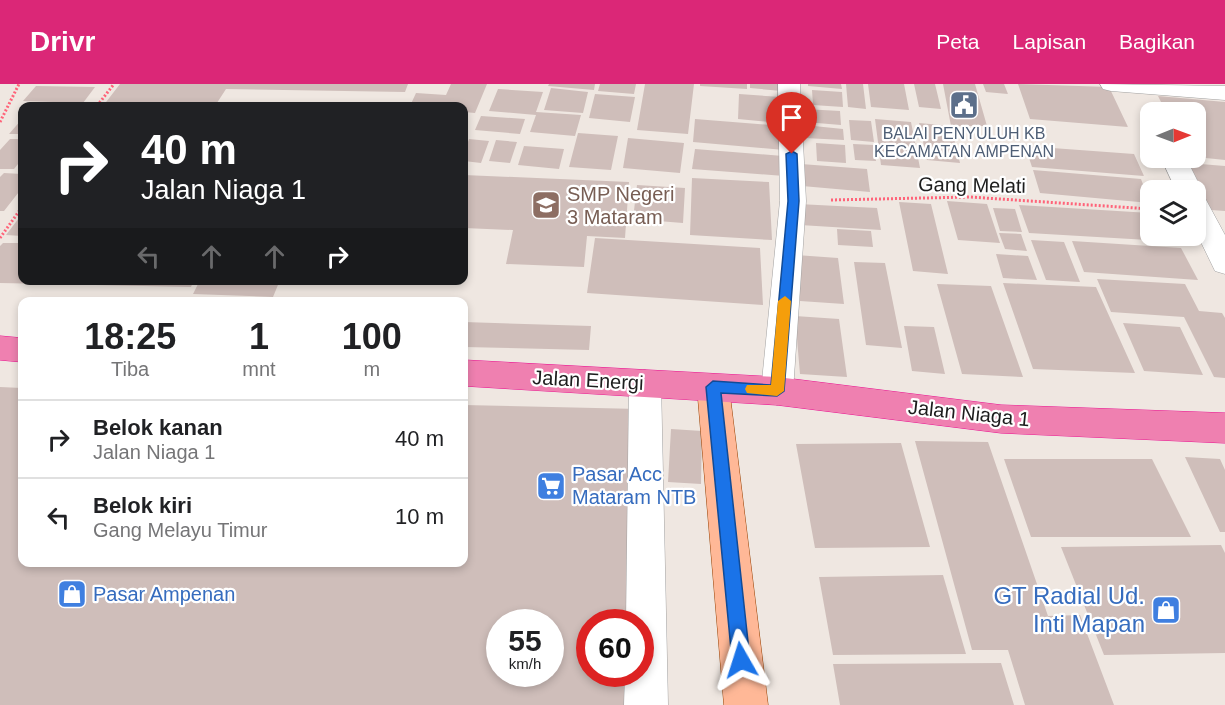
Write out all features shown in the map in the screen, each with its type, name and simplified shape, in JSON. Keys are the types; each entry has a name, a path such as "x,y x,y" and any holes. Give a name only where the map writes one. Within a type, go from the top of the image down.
{"highway":[{"path":"0,348 18,350"},
{"name":"Jalan Energi","path":"468,374 713,387"},
{"name":"Jalan Niaga 1","path":"713,387 777,391 1001,419 1225,428"}],"main road":[{"path":"713,387 746,705"}],"street":[{"path":"777,391 793,201 789,84"},
{"path":"1111,84 1225,93"},
{"path":"1139,86 1147,102"},
{"path":"1206,225 1225,264"},
{"path":"645,383 646,705"}],"path":[{"path":"0,122 19,84"},
{"path":"100,102 114,84"},
{"name":"Gang Melati","path":"793,201 970,197 1140,208"},
{"path":"0,238 18,213"}],"building":[{"path":"120,84 408,84 405,92 226,89 218,102 106,102"},
{"path":"451,84 487,84 475,113 468,112 468,102 412,102 416,93 446,95"},
{"path":"549,84 595,84 594,90 548,86"},
{"path":"600,84 636,84 634,94 598,91"},
{"path":"645,84 694,84 688,134 637,130"},
{"path":"700,84 747,84 747,89 700,86"},
{"path":"750,84 781,84 781,91 750,88"},
{"path":"808,84 841,84 842,89 808,86"},
{"path":"846,84 863,84 866,109 848,107"},
{"path":"868,84 904,84 909,110 871,107"},
{"path":"914,84 935,84 941,109 919,107"},
{"name":"BALAI PENYULUH KB KECAMATAN AMPENAN","path":"943,84 975,84 987,126 951,126"},
{"path":"983,84 1004,84 1008,94 986,92"},
{"path":"1018,84 1109,87 1128,127 1030,119"},
{"path":"36,86 95,87 84,102 23,101"},
{"path":"551,88 588,92 583,113 544,110"},
{"path":"498,89 543,92 536,112 581,115 575,136 530,132 536,115 489,111"},
{"path":"812,90 842,92 843,107 813,105"},
{"path":"595,94 635,97 630,122 589,118"},
{"path":"739,94 781,97 781,123 738,119"},
{"path":"1158,96 1225,102 1225,160 1206,158 1206,102 1161,102"},
{"path":"804,109 840,111 841,125 805,122"},
{"path":"481,116 525,119 520,134 475,130"},
{"path":"695,119 784,126 784,150 693,142"},
{"path":"875,119 911,122 920,168 881,165"},
{"path":"849,120 871,121 874,142 851,140"},
{"path":"919,123 951,126 960,163 927,160"},
{"path":"18,124 18,134 9,134"},
{"path":"804,125 843,129 844,140 804,138"},
{"path":"578,133 618,136 611,170 569,167"},
{"path":"628,138 684,143 680,173 623,168"},
{"path":"10,139 18,139 18,164 14,169 0,169 0,150"},
{"path":"469,139 489,141 481,163 468,161"},
{"path":"496,140 517,142 510,163 489,161"},
{"path":"816,143 845,145 846,163 817,161"},
{"path":"853,144 874,145 876,161 855,160"},
{"path":"524,146 564,149 559,169 518,165"},
{"path":"1025,146 1134,154 1144,176 1032,167"},
{"path":"695,149 783,156 784,176 692,169"},
{"path":"801,164 867,169 870,192 802,186"},
{"path":"1206,164 1225,166 1225,211 1211,210 1206,200 1206,180 1196,180 1190,168 1206,168"},
{"path":"1033,170 1141,180 1140,202 1040,193"},
{"path":"4,173 18,174 18,193 4,211 0,211 0,177"},
{"name":"SMP Negeri 3 Mataram","path":"468,175 629,182 625,238 587,236 584,267 506,264 513,230 468,228"},
{"path":"692,178 769,182 772,240 690,235"},
{"path":"637,185 685,188 683,223 633,219"},
{"path":"947,201 987,204 1000,243 958,240"},
{"path":"899,202 931,204 948,274 913,271"},
{"path":"798,204 877,208 881,230 800,225"},
{"path":"1019,205 1140,212 1140,240 1029,233"},
{"path":"993,208 1015,209 1022,232 1000,231"},
{"path":"18,219 18,236 6,235"},
{"path":"837,229 871,231 873,247 838,245"},
{"path":"999,233 1021,234 1027,251 1005,249"},
{"path":"595,238 760,248 763,305 587,293"},
{"path":"1031,240 1064,242 1080,282 1046,280"},
{"path":"1072,241 1181,248 1198,280 1084,272"},
{"path":"3,243 18,243 18,283 0,283 0,246"},
{"path":"996,254 1028,256 1037,280 1003,278"},
{"path":"796,255 838,258 844,304 800,301"},
{"path":"854,262 885,263 902,348 866,345"},
{"path":"1097,279 1185,284 1199,311 1222,313 1225,318 1225,378 1214,377 1184,317 1111,312"},
{"path":"1003,283 1096,287 1135,373 1033,369"},
{"path":"937,284 991,286 1023,377 962,374"},
{"path":"96,285 192,285 191,287"},
{"path":"198,285 278,285 273,297 193,294"},
{"path":"795,316 839,319 847,377 800,374"},
{"path":"468,322 591,326 589,350 468,347"},
{"path":"1123,323 1180,327 1203,375 1144,371"},
{"path":"904,326 934,327 945,374 912,371"},
{"name":"Pasar Acc Mataram NTB","path":"0,387 18,388 18,567 468,567 468,405 639,409 638,609 576,609 576,687 638,687 637,705 0,705"},
{"path":"671,429 702,431 701,484 668,482"},
{"path":"915,441 988,442 1048,616 1080,615 1114,705 1025,705 1008,650 972,650"},
{"path":"901,443 930,547 815,548 796,444"},
{"path":"1185,457 1220,459 1225,470 1225,532 1220,532"},
{"path":"1004,459 1152,459 1191,537 1031,537"},
{"path":"1221,545 1225,553 1225,653 1104,655 1061,547"},
{"path":"943,575 966,654 833,655 819,577"},
{"path":"1001,663 1014,705 840,705 833,664"}],"slow traffic":[{"path":"752,389 777,391 785,301"}],"place":[{"name":"BALAI PENYULUH KB KECAMATAN AMPENAN","path":"964,105"},
{"name":"SMP Negeri 3 Mataram","path":"546,205"},
{"name":"Pasar Acc Mataram NTB","path":"551,486"},
{"name":"Pasar Ampenan","path":"72,594"},
{"name":"GT Radial Ud. Inti Mapan","path":"1166,610"}],"route":[{"path":"741,660 713,387 777,391 793,201 792,154"}]}
